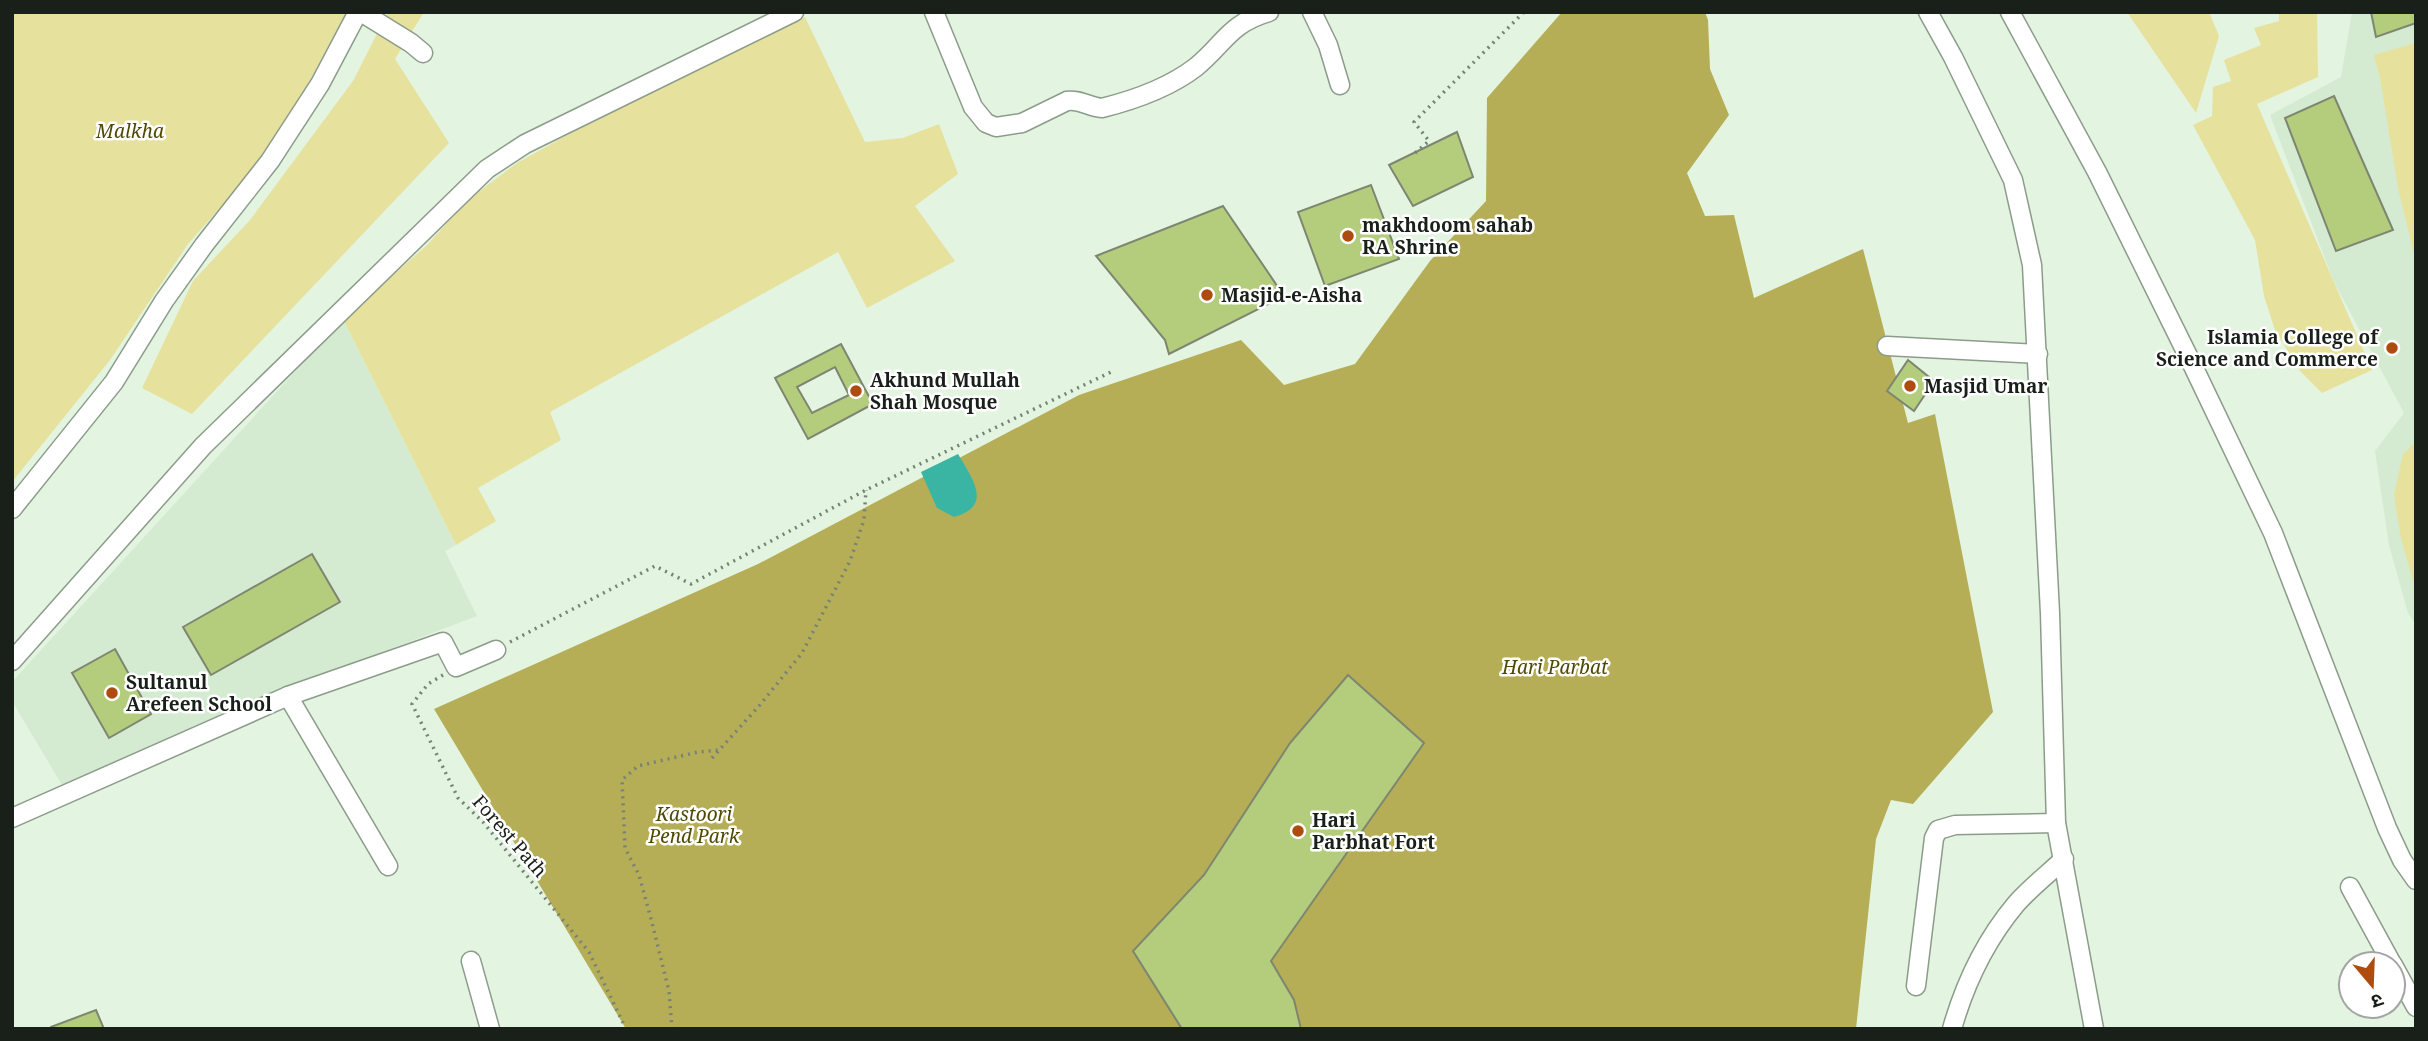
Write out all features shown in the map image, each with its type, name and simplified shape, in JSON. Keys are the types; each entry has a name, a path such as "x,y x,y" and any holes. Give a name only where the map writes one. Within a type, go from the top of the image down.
{"street":[{"path":"12,509 114,382 164,301 270,161 320,83 359,12 411,43 422,53"},
{"path":"12,661 203,446 487,169 525,144 794,12"},
{"path":"934,12 978,116 996,127 1006,127 1021,123 1067,101 1075,100 1101,108 1148,93 1197,66 1244,21 1269,12"},
{"path":"1312,12 1328,45 1340,85"},
{"path":"1928,12 2013,180 2032,265 2050,613 2056,823 2094,1029"},
{"path":"2010,12 2097,172 2273,533 2387,828 2402,860 2416,880"},
{"path":"1887,346 2038,354"},
{"path":"12,818 288,696 443,642 456,667 496,650"},
{"path":"288,696 388,866"},
{"path":"1916,986 1934,838 1938,830 1955,825 2056,823"},
{"path":"1952,1029 1962,992 1979,958 2016,904 2064,859"},
{"path":"2350,887 2385,950"},
{"path":"471,961 490,1029"},
{"path":"2407,991 2416,1007"}],"path":[{"path":"1415,153 1429,141 1414,122 1524,12"},
{"path":"496,650 655,566 691,584 866,490 1111,372"},
{"path":"712,758 802,653 849,561 864,520 866,490"},
{"name":"Forest Path","path":"456,667 428,684 412,704 458,798 483,822 589,952 626,1029"},
{"path":"671,1029 669,991 650,915 639,875 625,848 622,780 638,766 698,752 719,750"}],"shaded area":[{"name":"Islamia College of Science and Commerce","path":"2352,12 2416,12 2416,625 2408,613 2389,545 2375,451 2404,413 2334,282 2270,115 2341,77"},
{"path":"343,319 456,545 445,551 477,616 269,695 62,785 12,701 12,682"}],"green space":[{"name":"Malkha","path":"12,12 347,12 273,148 188,244 110,360 12,482"},
{"path":"388,12 424,12 395,59 449,143 192,414 142,388 193,281 250,220 353,81"},
{"name":"Hari Parbat","path":"1562,12 1705,12 1708,20 1710,69 1729,115 1687,173 1705,216 1734,215 1754,298 1863,249 1908,423 1935,414 1993,712 1913,804 1891,800 1876,839 1856,1029 626,1029 434,709 758,564 1079,395 1241,340 1284,385 1355,364 1430,261 1486,201 1487,98"},
{"path":"2127,12 2209,12 2219,36 2196,113"},
{"path":"2279,12 2317,12 2318,77 2257,104 2372,370 2322,393 2300,371 2275,330 2264,296 2255,240 2193,125 2212,116 2213,87 2231,81 2224,60 2261,45 2254,28 2279,21"},
{"path":"805,17 865,142 903,138 939,124 958,174 915,206 955,261 867,308 838,252 550,412 561,440 478,488 496,521 456,545 343,319 426,246 469,199 517,163 609,112"},
{"path":"2416,43 2416,262 2398,188 2374,55"},
{"path":"2416,442 2416,591 2401,539 2394,495 2403,454"}],"water":[{"path":"958,454 973,482 977,499 966,512 954,517 937,508 921,472"}],"building":[{"path":"2371,12 2416,12 2416,23 2376,37"},
{"path":"2334,96 2393,230 2336,251 2285,118"},
{"path":"1457,132 1473,177 1413,206 1389,165"},
{"name":"makhdoom sahab RA Shrine","path":"1371,185 1399,259 1325,286 1298,212"},
{"path":"1223,206 1284,296 1169,354 1165,340 1096,256"},
{"name":"Akhund Mullah Shah Mosque","path":"841,344 873,404 808,439 775,378","holes":["835,367 849,395 812,413 797,387"]},
{"name":"Masjid Umar","path":"1908,360 1934,381 1914,411 1887,391"},
{"path":"312,554 340,602 211,675 183,627"},
{"name":"Sultanul Arefeen School","path":"115,649 151,714 109,738 72,673"},
{"name":"Hari Parbhat Fort","path":"1348,675 1424,743 1271,961 1294,1000 1301,1029 1182,1029 1133,951 1204,875 1290,743"},
{"path":"96,1010 104,1029 51,1029 51,1027"}],"place":[{"name":"makhdoom sahab RA Shrine","path":"1348,236"},
{"name":"Masjid-e-Aisha","path":"1207,295"},
{"name":"Islamia College of Science and Commerce","path":"2392,348"},
{"name":"Masjid Umar","path":"1910,386"},
{"name":"Akhund Mullah Shah Mosque","path":"856,391"},
{"name":"Sultanul Arefeen School","path":"112,693"},
{"name":"Hari Parbhat Fort","path":"1298,831"}],"park label":[{"name":"Kastoori Pend Park","path":"694,825"}]}
